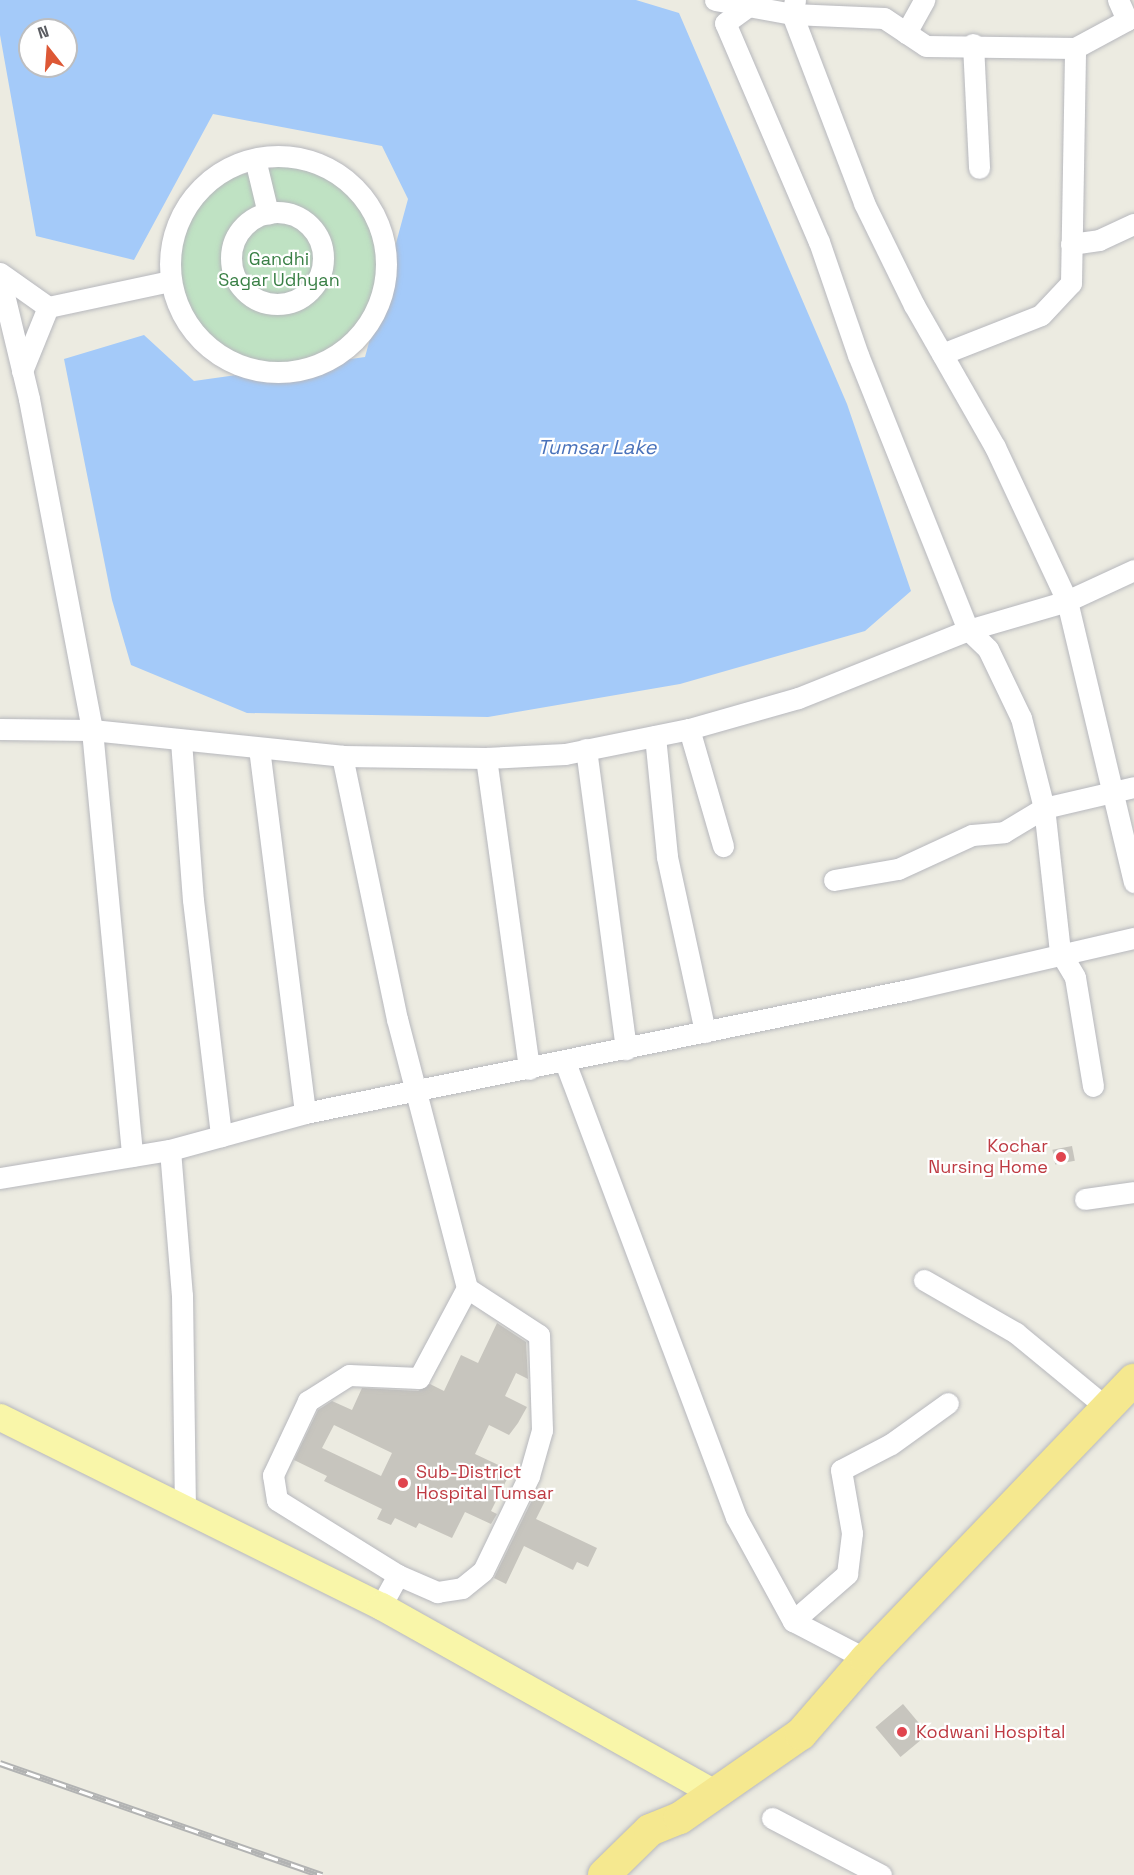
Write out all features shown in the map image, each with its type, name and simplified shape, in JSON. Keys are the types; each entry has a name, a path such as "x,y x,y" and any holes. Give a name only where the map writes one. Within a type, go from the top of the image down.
{"highway":[{"path":"604,1875 650,1830 680,1818 713,1792 801,1734 866,1659 1134,1380"},
{"path":"635,1875 667,1844 680,1818"}],"main road":[{"path":"0,1417 381,1606 713,1792"}],"street":[{"path":"716,0 748,6 793,7 884,18 926,46 973,44 1075,48 1130,23 1118,0"},
{"path":"906,33 924,0"},
{"path":"748,6 725,23 819,242 870,388 968,630 988,649 1021,718 1044,808 1059,952 1075,977 1093,1086"},
{"path":"793,7 864,203 942,354 995,447 1066,601 1134,882"},
{"path":"973,44 979,168"},
{"path":"942,354 1041,315 1071,283 1075,48"},
{"path":"273,155 310,160 342,176 368,202 384,235 388,270 380,305 361,335 334,358 301,371 266,373 231,363 202,343 181,315 170,281 170,245 183,211 206,182 237,163 255,159 273,155"},
{"path":"255,159 268,213"},
{"path":"268,213 298,217 319,238 323,252 317,282 294,301 279,304 250,296 233,272 234,242 254,219 268,213"},
{"path":"1071,244 1099,240 1134,224"},
{"path":"0,273 48,307 170,281"},
{"path":"0,278 22,371 92,730 132,1156"},
{"path":"22,371 48,307"},
{"path":"0,729 92,730 342,756 486,758 586,749 689,729 798,698 968,630 1066,601 1134,570"},
{"path":"689,729 723,846"},
{"path":"655,736 667,857 705,1032"},
{"path":"181,741 193,900 221,1136"},
{"path":"259,748 305,1113"},
{"path":"586,749 626,1049"},
{"path":"342,756 397,1019 418,1089 467,1287 419,1378 350,1375 308,1401 273,1475 277,1500 398,1575 437,1592 462,1588 483,1571 529,1476 542,1430 539,1335 467,1287"},
{"path":"486,758 529,1069"},
{"path":"834,880 898,869 972,835 1004,832 1044,808 1113,794 1134,787"},
{"path":"0,1178 170,1150 305,1113 418,1089 566,1062 908,990 1059,952 1134,938"},
{"path":"566,1062 736,1517 793,1621 866,1659"},
{"path":"170,1150 182,1295 185,1509"},
{"path":"1085,1199 1134,1192"},
{"path":"924,1280 1016,1333 1107,1408"},
{"path":"793,1621 847,1574 852,1533 841,1470 891,1444 948,1403"},
{"path":"381,1606 398,1575"},
{"path":"772,1818 881,1875"}],"green space":[{"name":"Gandhi Sagar Udhyan","path":"310,160 342,176 384,235 388,270 380,305 361,335 334,358 301,371 266,373 231,363 202,343 170,281 170,245 206,182"}],"water":[{"name":"Tumsar Lake","path":"0,0 636,0 679,13 847,404 911,591 865,631 680,684 488,717 247,713 131,665 112,600 64,359 144,335 194,381 365,357 408,199 382,146 213,114 134,260 36,236 0,35"}],"building":[{"path":"1072,1146 1075,1161 1055,1165 1052,1150"},
{"path":"497,1323 526,1342 528,1379 516,1373 505,1396 527,1407 509,1435 489,1425 475,1454 511,1471 491,1511 497,1514 491,1524 465,1512 452,1538 419,1523 416,1528 395,1518 391,1525 377,1519 382,1509 324,1481 327,1476 294,1460 318,1410 332,1401 352,1410 362,1388 418,1391 430,1384 444,1391 461,1355 478,1363","holes":["334,1425 392,1453 381,1476 322,1448"]},
{"path":"536,1492 547,1497 536,1519 597,1548 588,1567 577,1562 573,1570 524,1546 506,1584 494,1578"},
{"path":"903,1704 928,1734 900,1757 875,1727"}],"railway":[{"path":"0,1763 322,1875"}],"place":[{"name":"Kochar Nursing Home","path":"1061,1157"},
{"name":"Sub-District Hospital Tumsar","path":"403,1483"},
{"name":"Kodwani Hospital","path":"902,1732"}]}
